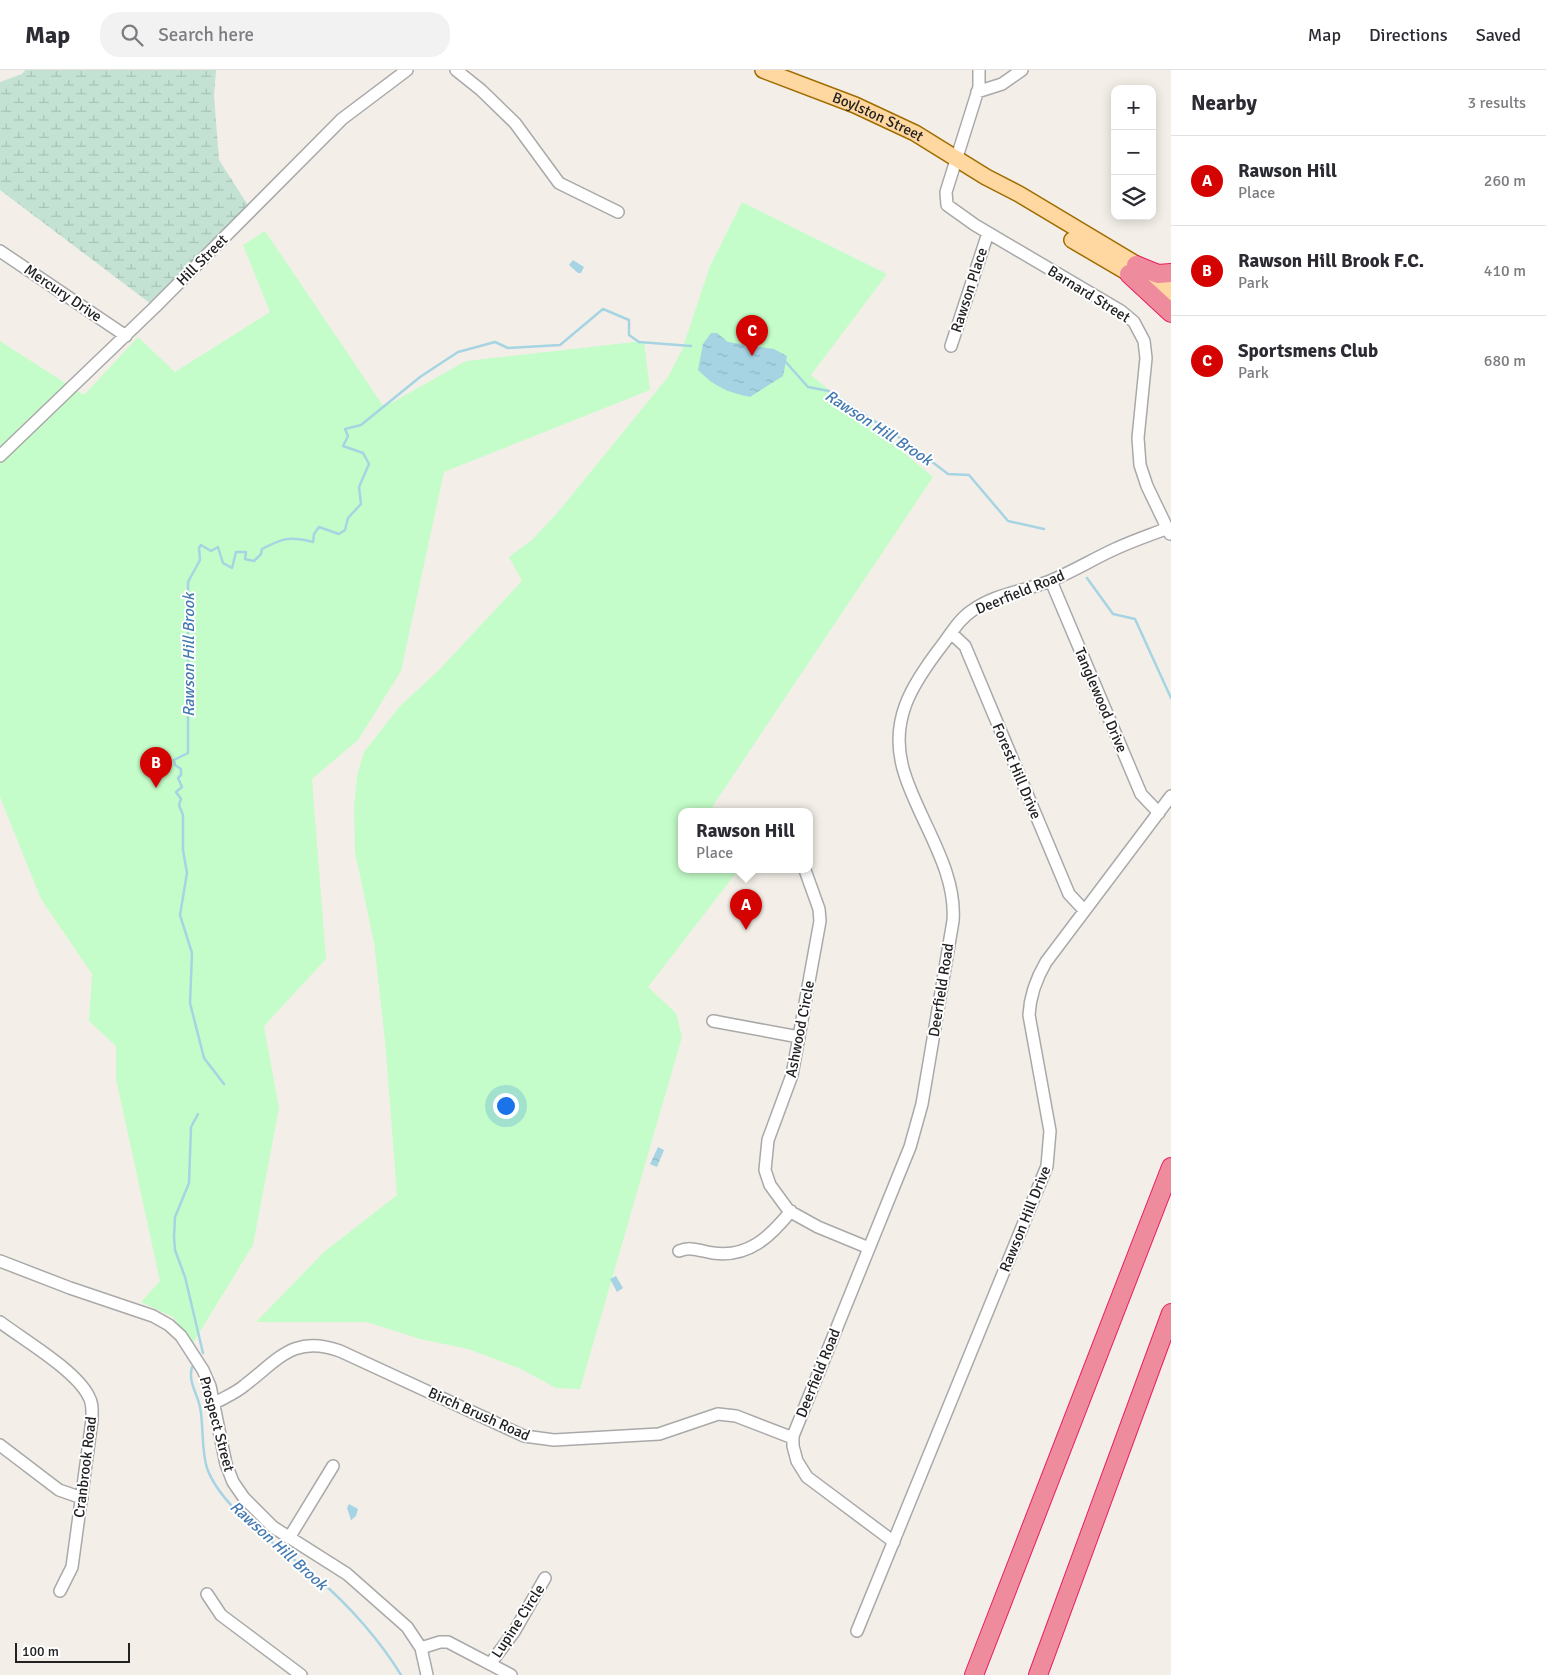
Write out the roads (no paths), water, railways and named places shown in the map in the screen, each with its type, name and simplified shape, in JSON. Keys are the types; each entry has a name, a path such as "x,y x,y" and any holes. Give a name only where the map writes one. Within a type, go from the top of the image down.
{"highway":[{"path":"1132,270 1158,274 1171,273"},
{"path":"1132,270 1171,312"},
{"path":"974,1675 1171,1167"},
{"path":"1038,1675 1171,1313"}],"main road":[{"name":"Boylston Street","path":"763,70 890,121 920,136 986,178 1036,216 1132,270 1171,298"},
{"name":"Boylston Street","path":"1132,270 1171,285"}],"street":[{"name":"Hill Street","path":"0,456 126,336 342,119 407,70"},
{"path":"456,70 481,90 515,123 559,183 618,212"},
{"path":"955,158 977,92 980,81 979,70"},
{"path":"977,92 1002,84 1022,70"},
{"name":"Barnard Street","path":"955,158 946,192 947,205 988,233 1121,311 1139,329 1146,349 1138,438 1140,465 1147,486 1169,532"},
{"name":"Rawson Place","path":"950,346 988,233"},
{"name":"Mercury Drive","path":"0,251 126,336"},
{"name":"Deerfield Road","path":"793,1438 816,1374 905,1162 918,1121 953,921 953,900 946,875 906,778 900,752 900,723 908,696 923,670 951,633 968,614 983,603 1051,581 1116,549 1169,532"},
{"name":"Tanglewood Drive","path":"1051,581 1139,790 1145,801 1159,813"},
{"name":"Forest Hill Drive","path":"951,633 965,646 1069,894 1084,910"},
{"name":"Rawson Hill Drive","path":"857,1631 1047,1166 1050,1131 1030,1024 1031,996 1041,970 1171,796"},
{"name":"Ashwood Circle","path":"806,873 819,909 820,921 792,1075 768,1140 765,1170 770,1185 791,1212 818,1227 869,1248"},
{"path":"713,1021 799,1037"},
{"path":"679,1251 689,1248 728,1254 749,1249 773,1233 791,1212"},
{"name":"Prospect Street","path":"0,1261 70,1288 131,1308 169,1325 181,1336 203,1370 214,1402 221,1443 233,1482 258,1514 289,1538 347,1574 407,1627 421,1648"},
{"name":"Cranbrook Road","path":"0,1322 70,1374 89,1396 92,1420 72,1571 60,1591"},
{"name":"Birch Brush Road","path":"214,1402 247,1384 275,1359 304,1346 317,1345 340,1351 524,1436 538,1439 585,1439 659,1434 702,1418 725,1414 793,1438"},
{"path":"793,1438 798,1464 807,1477 894,1542"},
{"path":"0,1445 59,1490 82,1498"},
{"path":"289,1538 333,1466"},
{"name":"Lupine Circle","path":"490,1664 514,1632 545,1578"},
{"path":"207,1594 220,1615 301,1675"},
{"path":"427,1675 421,1648 440,1642 448,1642 511,1675"}],"water":[{"path":"573,260 584,267 581,273 578,273 569,265"},
{"path":"711,333 717,333 728,342 774,349 787,356 783,376 750,397 728,391 716,385 698,370 703,344"},
{"path":"658,1147 664,1150 657,1167 650,1164"},
{"path":"616,1276 623,1288 617,1292 610,1279"},
{"path":"349,1504 358,1509 356,1516 351,1520 347,1508"}],"waterway":[{"name":"Rawson Hill Brook","path":"224,1084 204,1058 190,1003 192,953 180,915 187,873 183,850 183,815 179,805 181,799 176,792 182,787 178,778 181,775 181,769 175,765 174,760 188,753 188,582 200,560 199,548 201,545 211,551 218,547 223,563 232,568 236,552 246,552 245,559 254,561 261,554 262,549 281,540 298,539 313,542 314,534 319,527 339,534 345,530 348,518 361,504 359,487 369,464 363,453 343,446 348,436 345,429 361,425 420,377 458,352 495,342 508,348 560,345 603,309 629,320 629,335 639,342 691,346"},
{"name":"Rawson Hill Brook","path":"784,360 808,387 829,391 906,442 948,474 969,475 1008,521 1044,529"},
{"name":"Rawson Hill Brook","path":"1087,578 1113,614 1135,619 1171,698"},
{"name":"Rawson Hill Brook","path":"198,1114 191,1127 189,1183 175,1217 174,1237 175,1250 185,1277 203,1353"},
{"name":"Rawson Hill Brook","path":"192,1367 191,1378 199,1402 205,1461 215,1484 240,1515 319,1580 353,1612 374,1637 401,1675"}],"place":[{"name":"Sportsmens Club","path":"752,356"},
{"name":"Rawson Hill Brook F.C.","path":"156,788"},
{"name":"Rawson Hill","path":"746,930"}]}
